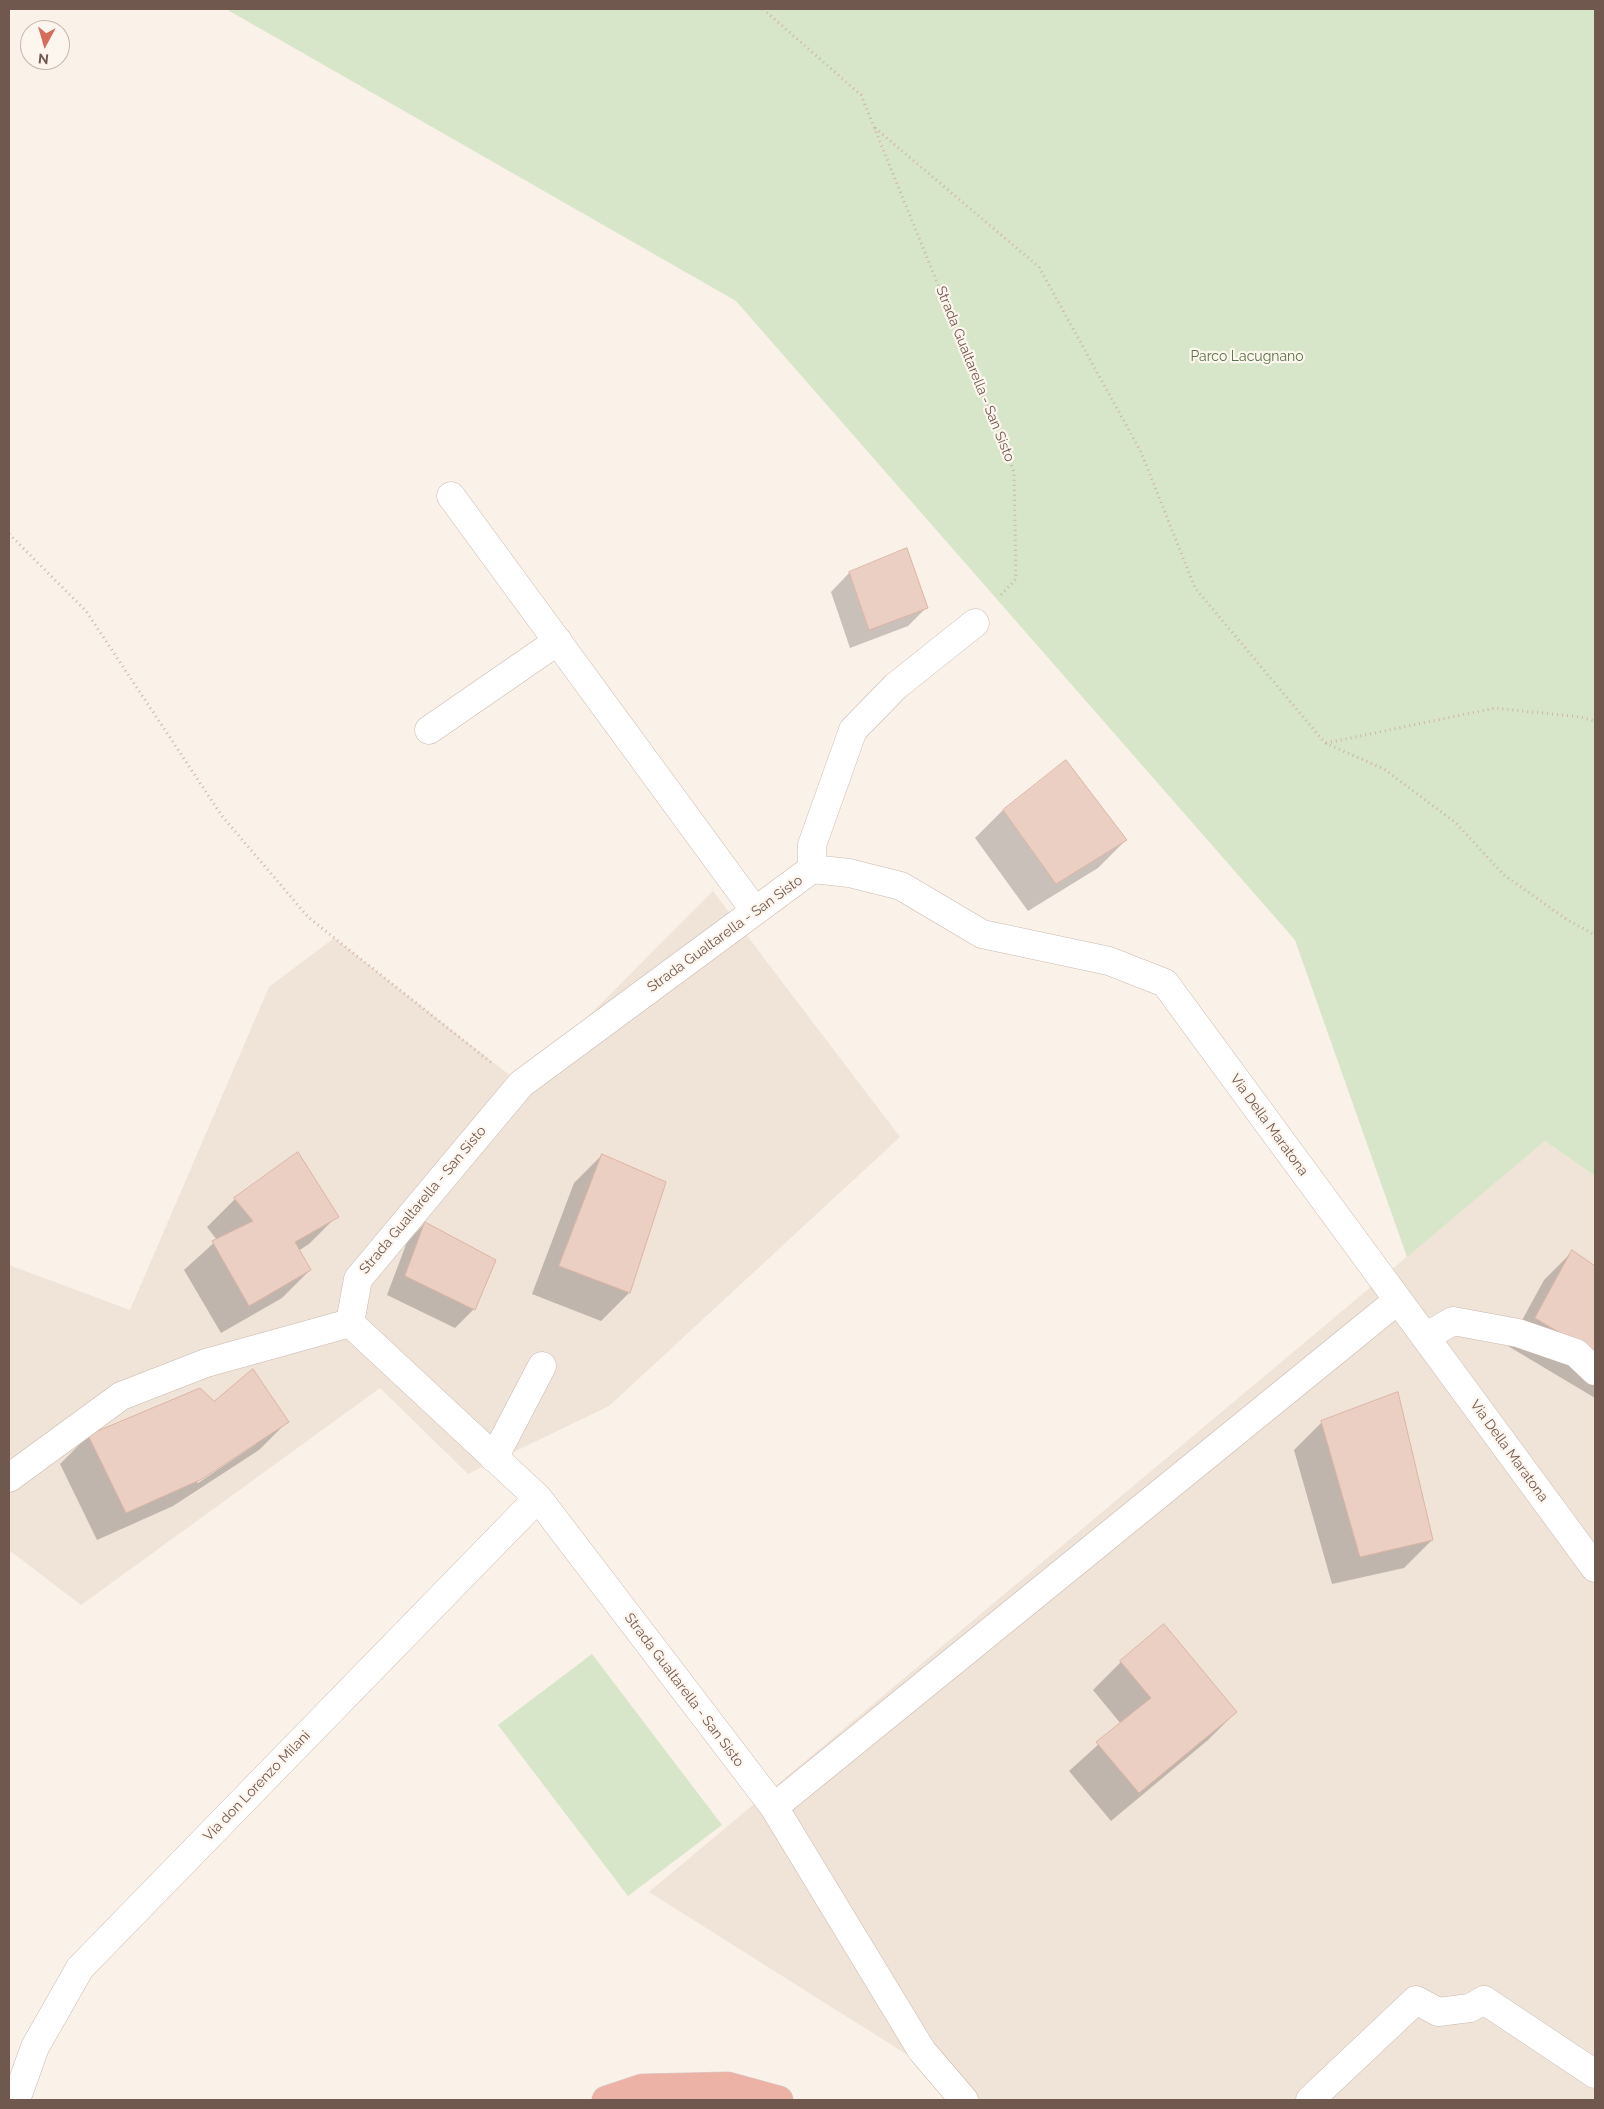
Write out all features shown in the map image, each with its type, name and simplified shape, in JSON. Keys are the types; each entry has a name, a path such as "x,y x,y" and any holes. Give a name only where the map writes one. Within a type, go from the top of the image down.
{"highway":[{"path":"606,2100 642,2088 728,2086 779,2100"}],"street":[{"path":"451,496 755,911"},
{"name":"Strada Gualtarella - San Sisto","path":"964,2100 922,2051 774,1807 538,1498 350,1323 358,1278 521,1084 812,869 812,845 853,730 896,686 976,623"},
{"path":"429,730 558,641"},
{"name":"Via Della Maratona","path":"812,869 849,873 901,886 982,934 1109,961 1165,983 1595,1568"},
{"path":"774,1807 1398,1300"},
{"path":"1425,1337 1453,1321 1518,1333 1576,1353 1595,1370"},
{"path":"9,1478 120,1396 206,1363 350,1323"},
{"path":"494,1458 542,1366"},
{"name":"Via don Lorenzo Milani","path":"16,2100 35,2047 80,1968 538,1498"},
{"path":"1310,2100 1416,2000 1438,2012 1470,2008 1484,2000 1595,2074"}],"path":[{"name":"Strada Gualtarella - San Sisto","path":"763,9 861,95 1014,472 1016,579 976,623"},
{"path":"875,128 1039,267 1142,452 1195,588 1325,744 1384,769 1456,823 1504,875 1566,919 1595,935"},
{"path":"9,534 86,610 222,816 308,917 455,1036 521,1084"},
{"path":"1325,744 1495,708 1580,717 1595,721"}],"shaded area":[{"path":"713,891 900,1137 609,1406 468,1474 380,1388 81,1605 9,1550 9,1265 130,1310 269,987 334,938 521,1084"},
{"path":"1545,1141 1595,1176 1595,2100 979,2100 649,1892"}],"green space":[{"name":"Parco Lacugnano","path":"226,9 1595,9 1595,1176 1545,1141 1407,1257 1295,940 736,301"},
{"path":"592,1654 722,1825 628,1896 498,1725"}],"building":[{"path":"907,548 928,608 869,630 849,572"},
{"path":"1066,760 1127,840 1056,884 1003,810"},
{"path":"298,1152 339,1217 295,1242 311,1270 249,1306 212,1241 253,1221 234,1198"},
{"path":"602,1154 666,1182 630,1293 559,1266"},
{"path":"425,1222 496,1260 475,1310 405,1276"},
{"path":"1572,1250 1595,1266 1595,1354 1535,1318"},
{"path":"253,1369 289,1422 202,1479 126,1513 88,1435 200,1388 214,1401"},
{"path":"1398,1392 1433,1540 1360,1557 1321,1421"},
{"path":"1164,1624 1237,1712 1139,1793 1096,1742 1151,1698 1120,1661"}]}
